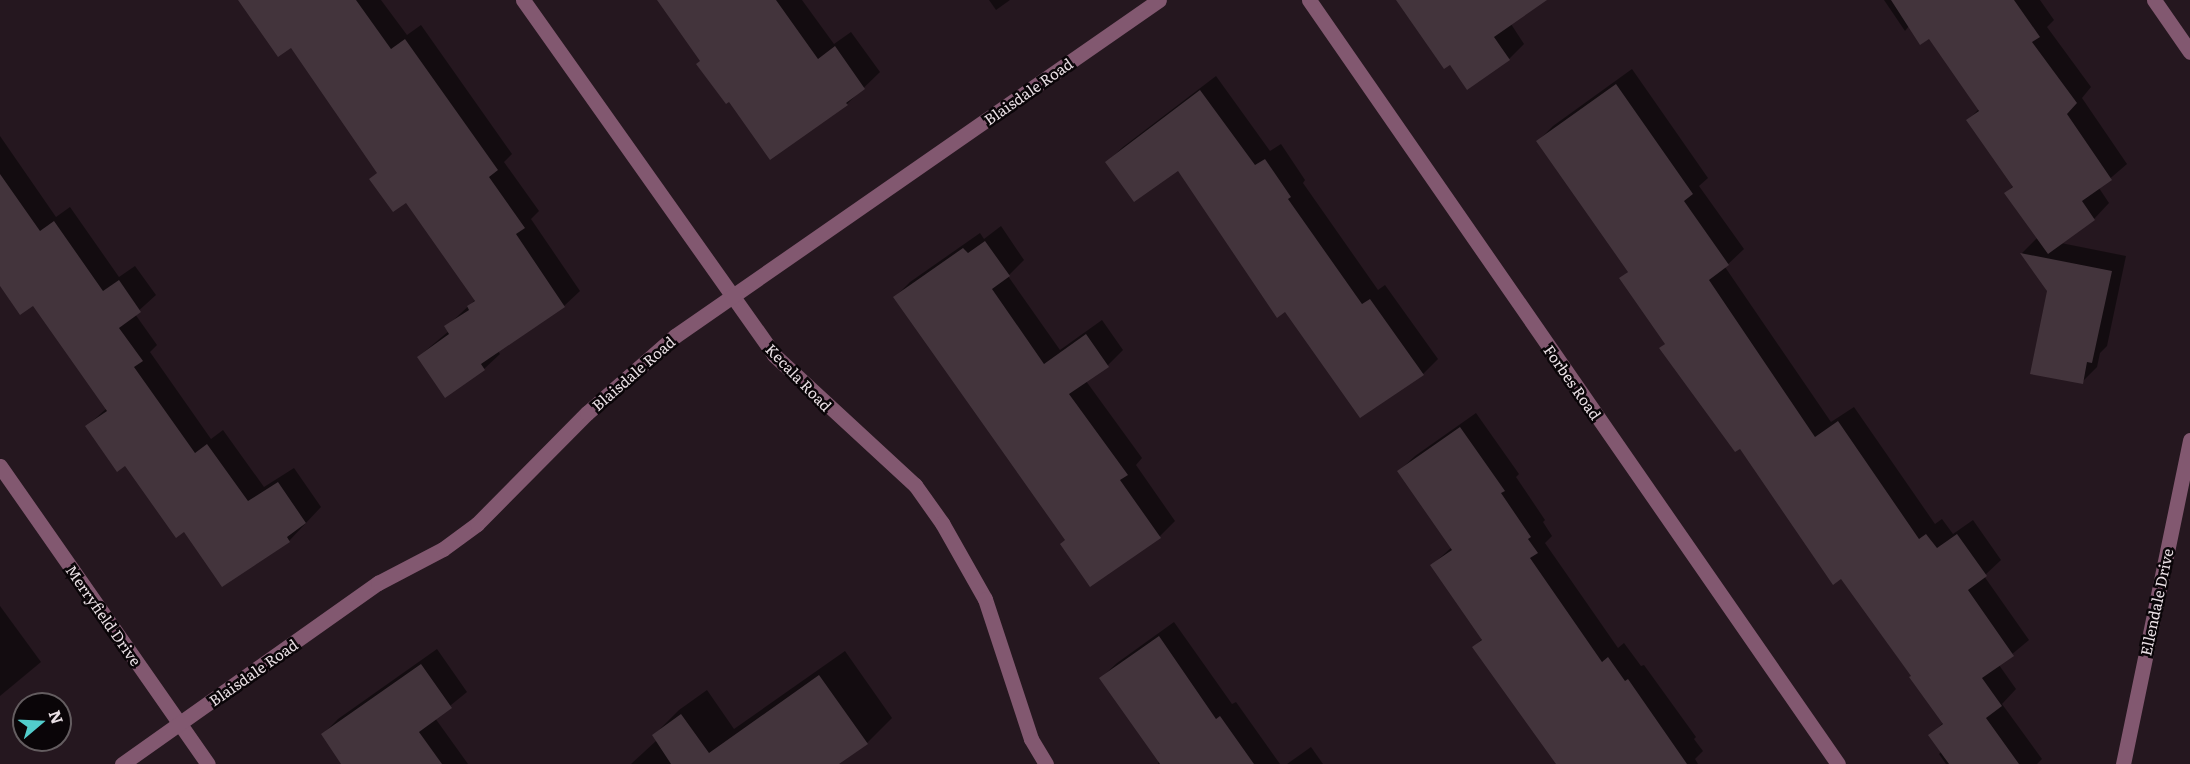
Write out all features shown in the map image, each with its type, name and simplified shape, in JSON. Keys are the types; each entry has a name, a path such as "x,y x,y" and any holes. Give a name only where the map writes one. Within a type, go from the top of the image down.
{"street":[{"name":"Kecala Road","path":"523,0 774,355 831,411 882,453 915,485 942,523 985,599 1031,739 1046,764"},
{"name":"Blaisdale Road","path":"122,764 378,583 443,549 477,524 587,413 675,336 1159,0"},
{"name":"Forbes Road","path":"1308,0 1838,764"},
{"path":"2154,0 2190,52"},
{"name":"Ellendale Drive","path":"2123,764 2190,440"},
{"name":"Merryfield Drive","path":"0,466 208,764"}],"building":[{"path":"238,0 356,0 391,49 405,39 498,170 489,177 525,228 516,234 565,307 481,364 485,370 445,398 417,357 449,334 444,326 469,310 467,306 475,301 406,203 393,212 369,179 377,173 291,48 278,57"},
{"path":"657,0 776,0 818,59 835,46 865,89 846,103 848,105 770,160 729,102 726,104 696,64 700,61"},
{"path":"1396,0 1547,0 1494,37 1510,60 1467,90 1450,65 1444,69"},
{"path":"1891,0 2014,0 2040,37 2032,42 2077,103 2067,114 2112,180 2082,201 2095,220 2048,254 2004,193 2013,187 1966,120 1979,111 1929,39 1920,45"},
{"path":"1616,84 1693,194 1684,201 1729,265 1709,280 1815,437 1838,421 1919,539 1926,534 1937,548 1957,534 1987,576 1968,590 2014,656 1982,678 2002,706 1986,718 2019,764 1949,764 1928,735 1943,724 1841,579 1833,585 1740,449 1735,452 1659,348 1665,344 1619,278 1628,272 1536,141"},
{"path":"1200,90 1255,165 1265,159 1291,197 1288,199 1362,304 1370,299 1424,375 1360,418 1285,312 1277,318 1178,171 1134,202 1105,162"},
{"path":"0,174 40,231 54,221 103,291 119,280 141,312 119,328 143,361 134,367 195,453 207,444 248,501 278,482 306,523 287,537 290,542 222,587 184,532 176,538 125,466 117,472 85,426 107,411 33,306 20,315 0,286"},
{"path":"985,241 1010,276 992,289 1044,364 1086,334 1109,367 1069,394 1128,475 1120,480 1161,538 1090,587 1060,544 1065,540 893,297 963,248 968,253"},
{"path":"2020,253 2112,271 2092,363 2087,362 2083,384 2030,374 2047,291"},
{"path":"1460,427 1505,491 1501,493 1531,537 1528,539 1538,553 1530,558 1602,662 1608,657 1625,681 1628,679 1687,764 1556,764 1472,647 1482,640 1430,565 1452,550 1397,471"},
{"path":"1159,636 1216,719 1220,716 1254,764 1160,764 1099,678"},
{"path":"421,664 452,708 419,732 442,764 341,764 321,734"},
{"path":"819,675 868,744 839,764 671,764 652,735 681,714 709,753"}]}
